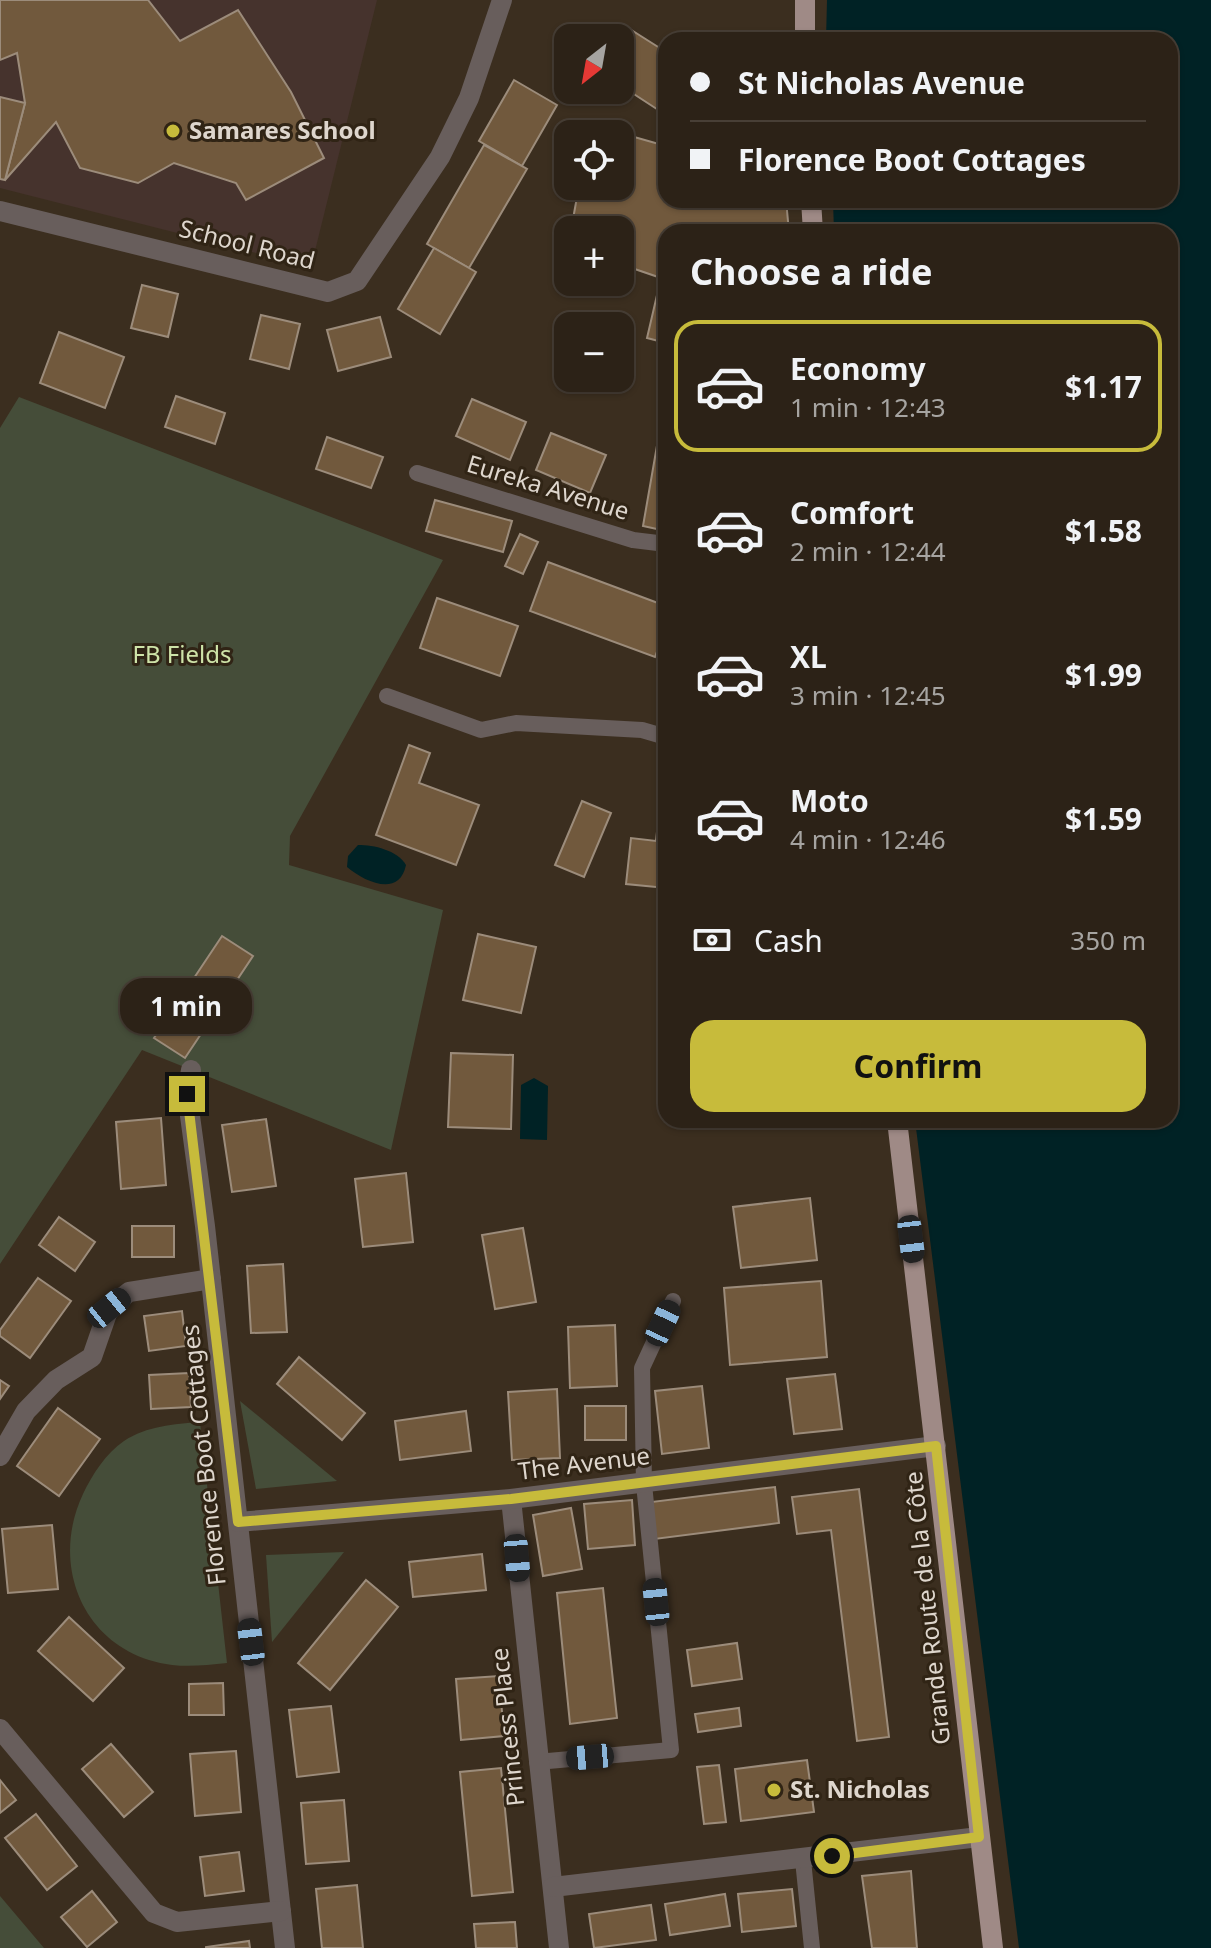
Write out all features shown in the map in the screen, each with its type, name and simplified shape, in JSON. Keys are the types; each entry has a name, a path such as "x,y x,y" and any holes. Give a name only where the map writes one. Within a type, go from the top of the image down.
{"main road":[{"path":"805,0 805,32"},
{"name":"Grande Route de la Côte","path":"898,1128 993,1948"}],"street":[{"name":"School Road","path":"0,211 328,292 357,281 440,157 469,98 502,0"},
{"name":"Florence Boot Cottages","path":"191,1070 187,1094 211,1279 285,1948"},
{"path":"0,1456 26,1411 56,1380 92,1357 109,1308 129,1292 211,1279"},
{"name":"The Avenue","path":"238,1522 511,1499 936,1446"},
{"name":"Princess Place","path":"511,1499 559,1948"},
{"path":"0,1729 154,1913 177,1922 281,1911"},
{"path":"553,1887 979,1837"}],"lane":[{"name":"Eureka Avenue","path":"417,473 633,540 658,543"},
{"path":"387,696 481,730 516,723 642,730 658,735"},
{"path":"537,1762 671,1750 644,1484 642,1368 673,1301"},
{"path":"803,1860 812,1948"}],"shaded area":[{"name":"Samares School","path":"0,0 377,0 311,267 0,188"}],"green space":[{"name":"FB Fields","path":"19,397 443,560 290,836 289,865 443,910 391,1150 142,1050 0,1264 0,428"},
{"path":"240,1401 337,1481 256,1489"},
{"path":"200,1422 227,1663 172,1665 142,1658 117,1644 97,1626 82,1603 73,1578 70,1550 73,1522 91,1479 117,1446 151,1429"},
{"path":"344,1552 272,1642 266,1555"},
{"path":"0,1896 44,1948 0,1948"}],"water":[{"path":"827,0 1211,0 1211,1948 1019,1948 916,1128 1178,1128 1178,224 834,224 833,208 1178,208 1178,32 826,32"},
{"path":"358,845 378,847 397,856 406,865 402,875 389,884 381,884 354,873 347,867 348,856"},
{"path":"534,1078 548,1086 547,1140 520,1139 521,1085"}],"building":[{"path":"0,0 148,0 180,41 238,10 291,92 324,158 246,200 236,183 174,163 138,183 80,168 56,122 5,180 25,103 17,53 0,60"},
{"path":"634,32 658,47 658,110 634,94"},
{"path":"514,80 557,105 522,166 479,141"},
{"path":"0,97 25,103 5,180 0,179"},
{"path":"634,137 658,144 658,208 787,208 788,224 658,224 658,277 634,269 634,216 574,216 576,200 634,200"},
{"path":"484,145 527,169 469,268 427,244"},
{"path":"434,248 476,272 440,334 398,309"},
{"path":"142,285 178,294 168,337 131,328"},
{"path":"658,291 658,341 647,338"},
{"path":"261,315 300,324 289,369 250,359"},
{"path":"380,317 391,357 338,371 327,330"},
{"path":"59,332 124,357 105,408 40,383"},
{"path":"176,396 225,413 215,444 165,427"},
{"path":"472,399 526,422 510,460 456,436"},
{"path":"551,433 606,455 590,493 536,470"},
{"path":"327,437 383,457 371,488 316,469"},
{"path":"658,440 658,529 643,526"},
{"path":"435,500 512,521 503,552 426,531"},
{"path":"520,534 538,542 523,574 505,566"},
{"path":"548,562 658,603 658,649 655,657 530,611"},
{"path":"437,598 518,626 500,676 420,648"},
{"path":"409,745 430,753 419,783 479,805 456,865 376,835"},
{"path":"582,801 611,813 584,877 555,865"},
{"path":"658,822 658,887 626,884 631,838 656,841"},
{"path":"478,934 536,947 521,1013 463,1000"},
{"path":"222,936 253,956 185,1058 154,1038"},
{"path":"451,1053 513,1055 511,1129 448,1127"},
{"path":"161,1118 166,1185 121,1189 116,1122"},
{"path":"266,1119 276,1186 232,1192 222,1125"},
{"path":"406,1173 413,1242 363,1247 355,1179"},
{"path":"810,1198 817,1260 741,1268 733,1207"},
{"path":"59,1217 95,1242 75,1271 39,1245"},
{"path":"132,1226 174,1226 174,1257 132,1257"},
{"path":"523,1228 536,1302 495,1309 482,1235"},
{"path":"283,1264 287,1332 251,1333 247,1266"},
{"path":"38,1278 71,1301 30,1358 0,1336 0,1330"},
{"path":"821,1281 827,1357 730,1365 724,1288"},
{"path":"182,1311 186,1346 149,1351 144,1316"},
{"path":"615,1325 617,1386 570,1388 568,1327"},
{"path":"299,1357 365,1413 342,1440 277,1384"},
{"path":"189,1373 191,1407 151,1409 149,1375"},
{"path":"835,1374 842,1429 794,1434 787,1379"},
{"path":"0,1380 9,1386 0,1399"},
{"path":"702,1386 709,1448 662,1454 655,1391"},
{"path":"557,1389 560,1458 512,1460 508,1392"},
{"path":"585,1406 626,1406 626,1440 585,1440"},
{"path":"58,1408 100,1439 59,1496 17,1466"},
{"path":"466,1411 471,1451 400,1460 395,1421"},
{"path":"775,1487 779,1523 647,1540 643,1503"},
{"path":"859,1489 889,1737 857,1741 831,1530 797,1534 792,1497"},
{"path":"632,1500 635,1545 588,1549 584,1504"},
{"path":"571,1508 582,1569 543,1576 533,1515"},
{"path":"52,1525 58,1589 8,1593 2,1529"},
{"path":"482,1554 486,1590 413,1597 409,1562"},
{"path":"366,1580 398,1607 330,1690 298,1663"},
{"path":"603,1588 617,1718 570,1724 557,1593"},
{"path":"69,1617 124,1668 93,1701 38,1651"},
{"path":"737,1643 742,1679 692,1686 687,1650"},
{"path":"499,1676 504,1736 461,1740 456,1679"},
{"path":"223,1683 224,1715 189,1715 189,1684"},
{"path":"331,1706 339,1772 297,1777 289,1710"},
{"path":"739,1708 741,1726 698,1732 695,1714"},
{"path":"111,1744 153,1792 124,1817 82,1769"},
{"path":"236,1751 241,1812 195,1816 190,1754"},
{"name":"St. Nicholas","path":"807,1760 814,1812 741,1821 735,1769"},
{"path":"719,1765 726,1822 704,1824 697,1767"},
{"path":"501,1768 513,1892 472,1896 460,1772"},
{"path":"0,1780 16,1800 0,1813"},
{"path":"344,1800 349,1861 306,1864 301,1803"},
{"path":"36,1814 77,1866 47,1890 5,1838"},
{"path":"239,1852 244,1891 205,1896 200,1857"},
{"path":"911,1871 917,1948 872,1948 862,1876"},
{"path":"357,1885 363,1948 322,1948 316,1889"},
{"path":"792,1889 796,1926 742,1932 738,1894"},
{"path":"92,1891 117,1922 87,1947 61,1917"},
{"path":"725,1894 730,1926 670,1935 665,1904"},
{"path":"651,1905 656,1940 594,1948 589,1914"},
{"path":"515,1922 517,1948 476,1948 474,1924"},
{"path":"249,1941 250,1948 206,1948 206,1947"}],"place":[{"name":"Samares School","path":"173,131"},
{"name":"St. Nicholas","path":"774,1790"}],"route":[{"path":"187,1094 238,1522 511,1499 936,1446 979,1837 832,1856"}]}
